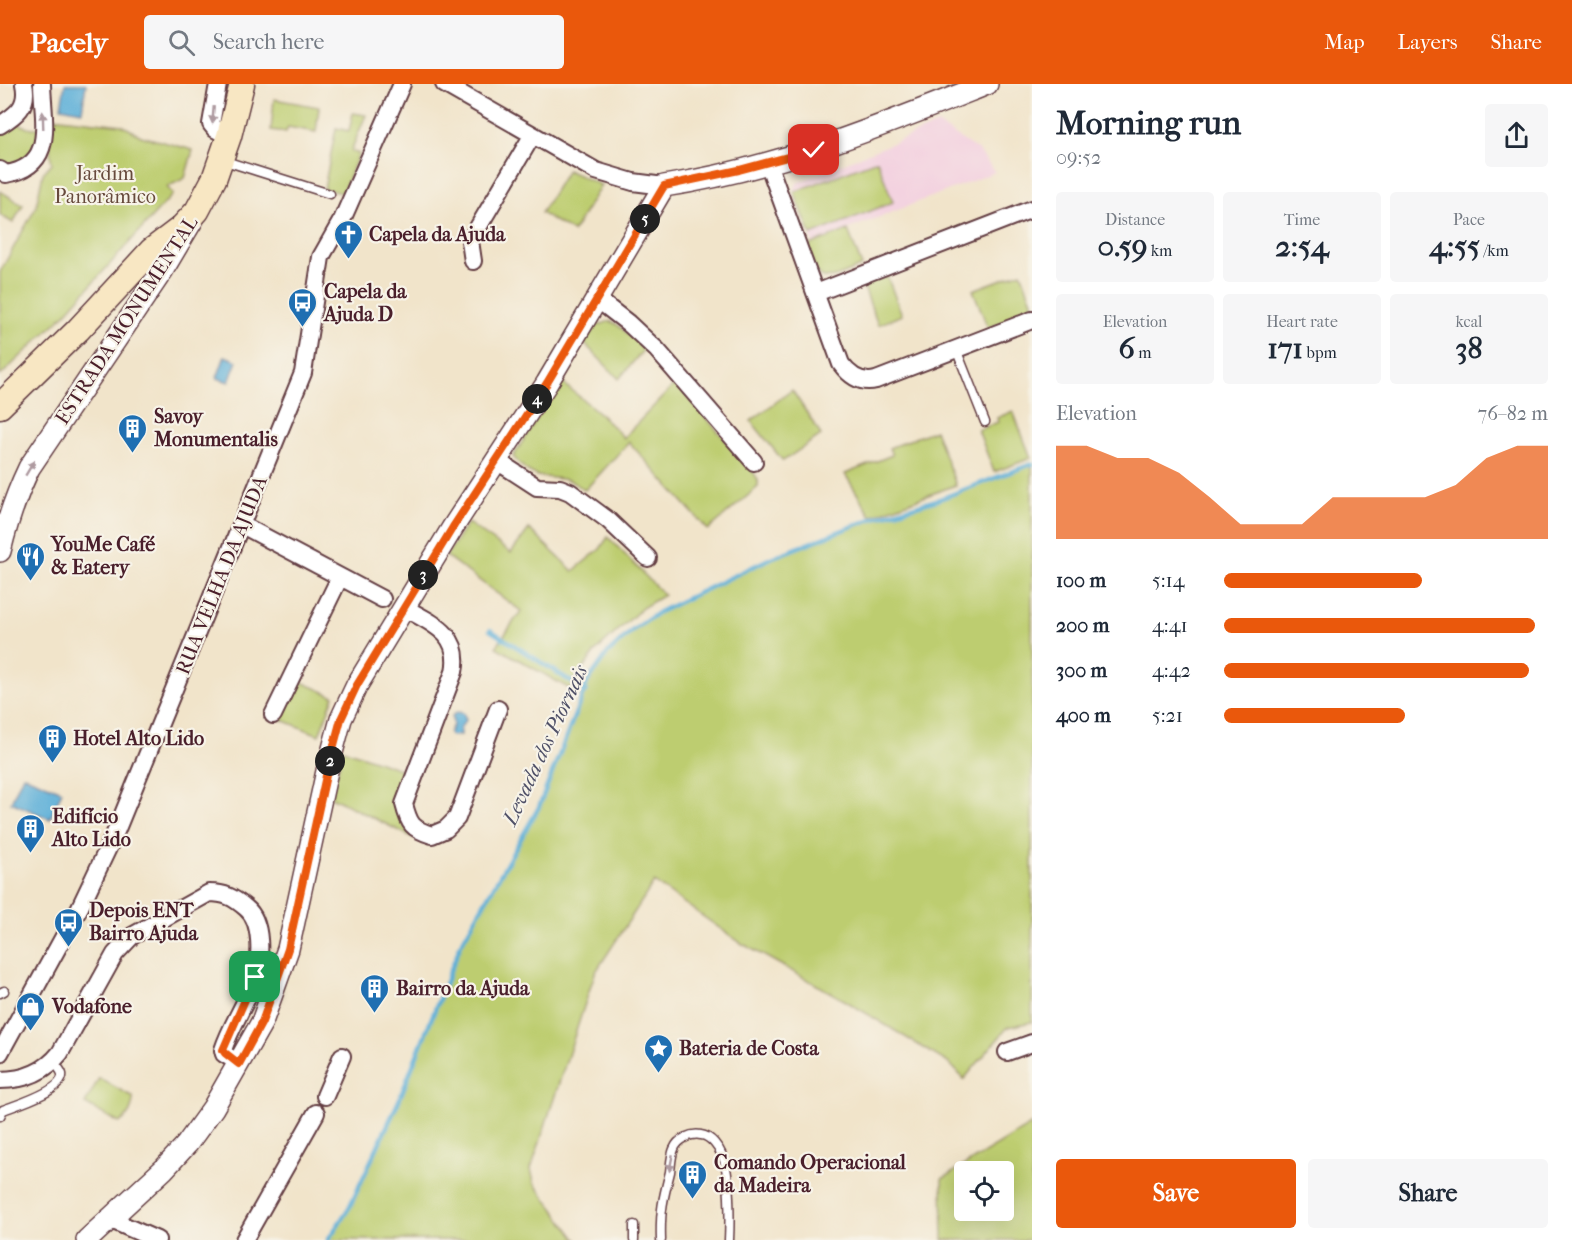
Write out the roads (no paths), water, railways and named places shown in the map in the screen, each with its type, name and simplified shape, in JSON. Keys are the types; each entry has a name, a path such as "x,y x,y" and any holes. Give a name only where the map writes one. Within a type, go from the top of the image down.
{"main road":[{"name":"ESTRADA MONUMENTAL","path":"197,211 207,195 221,160 242,84"},
{"path":"0,406 78,330 152,250 181,228 197,211"}],"street":[{"path":"0,125 21,111 26,97 24,84"},
{"path":"0,170 6,174 18,172 32,164 39,155 44,131 42,84"},
{"path":"218,84 211,124 215,129 229,136"},
{"name":"RUA VELHA DA AJUDA","path":"0,1053 100,867 242,525 303,373 321,257 342,220 402,84"},
{"path":"444,84 596,171 633,182 664,186 768,163 987,84"},
{"path":"473,261 470,241 532,136"},
{"path":"768,163 841,364 856,379 869,382 876,380 1032,320"},
{"path":"87,1240 164,1169 187,1144 213,1108 262,1022 288,949 327,771 341,719 366,669 403,607 497,461 664,186"},
{"path":"816,293 1032,209"},
{"name":"ESTRADA MONUMENTAL","path":"0,551 19,487 29,468 172,255 197,211"},
{"path":"597,299 657,350 754,462"},
{"path":"497,461 537,487 560,488 570,492 608,520 648,558"},
{"path":"242,525 382,599"},
{"path":"273,715 340,577"},
{"path":"403,607 444,631 450,640 456,661 454,672 404,804 407,818 416,830 432,835 446,829 457,818 498,709"},
{"path":"0,1080 8,1080 43,1070 53,1062 115,954 132,936 208,893 233,897 249,911 257,926 259,943 255,977 223,1050 239,1064"},
{"path":"1007,1052 1032,1043"},
{"path":"325,1096 342,1056"},
{"path":"244,1240 316,1113"},
{"path":"109,1219 157,1240"}],"lane":[{"path":"221,160 330,194"},
{"path":"956,350 985,422"},
{"path":"0,1116 3,1110 57,1085 62,1076 53,1062"},
{"path":"661,1240 662,1200 674,1148 680,1140 690,1135 700,1134 714,1143 723,1158 727,1184 729,1240"},
{"path":"634,1225 634,1240"}],"water":[{"path":"65,84 86,84 82,111 61,107"},
{"path":"225,356 237,361 229,382 217,378"},
{"path":"457,712 463,713 466,720 460,728 460,735 451,736 449,733 453,725 452,716"},
{"path":"23,775 62,791 50,819 11,802"}],"waterway":[{"name":"Levada dos Piornais","path":"328,1240 349,1208 398,1103 461,944 539,807 588,681 607,654 633,630 659,612 771,558 874,518 937,500 1032,464"},
{"path":"490,630 586,691"}],"place":[{"name":"Capela da Ajuda","path":"348,260"},
{"name":"Capela da Ajuda D","path":"303,328"},
{"name":"Savoy Monumentalis","path":"133,454"},
{"name":"YouMe Café & Eatery","path":"30,582"},
{"name":"Hotel Alto Lido","path":"52,764"},
{"name":"Edifício Alto Lido","path":"31,854"},
{"name":"Depois ENT Bairro Ajuda","path":"68,948"},
{"name":"Bairro da Ajuda","path":"375,1014"},
{"name":"Vodafone","path":"31,1032"},
{"name":"Bateria de Costa","path":"658,1074"},
{"name":"Comando Operacional da Madeira","path":"693,1200"}],"park label":[{"name":"Jardim Panorâmico","path":"105,184"}]}
